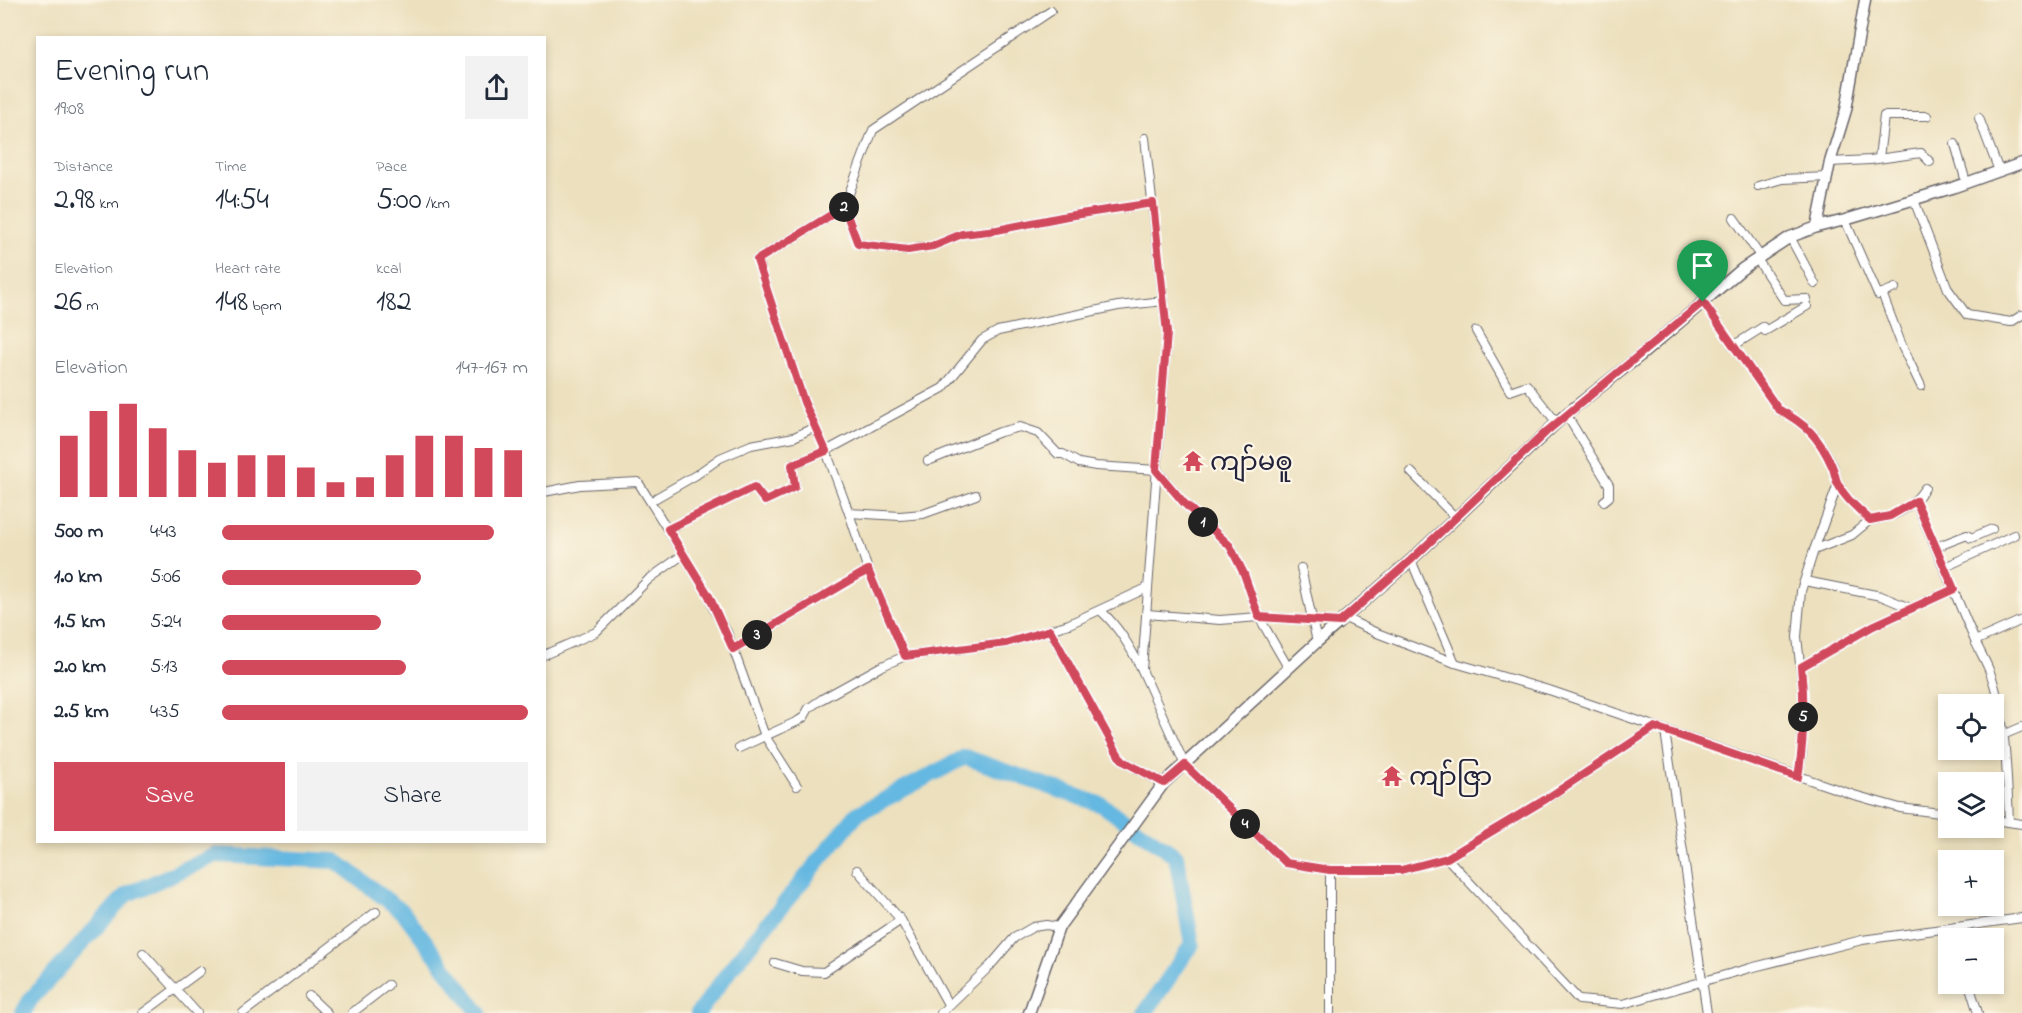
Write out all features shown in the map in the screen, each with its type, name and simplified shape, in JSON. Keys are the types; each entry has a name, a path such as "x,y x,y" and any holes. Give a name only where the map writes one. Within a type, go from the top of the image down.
{"street":[{"path":"1817,227 1830,162 1846,110 1865,0"},
{"path":"905,656 868,570 826,451 804,402 757,260 844,207 873,130 1051,10"},
{"path":"1879,158 1884,116 1927,116"},
{"path":"1979,118 1999,171"},
{"path":"1142,670 1167,333 1145,138"},
{"path":"1955,144 1966,182"},
{"path":"1830,162 1921,153 1930,162"},
{"path":"1029,1013 1059,927 1164,783 1317,642 1411,560 1566,414 1758,258 1790,237 1817,227 1914,200 2022,163"},
{"path":"1758,186 1782,179 1827,177"},
{"path":"1914,200 1948,289 1966,315 2011,322 2022,315"},
{"path":"844,207 858,244 908,250 933,246 962,234 1153,203"},
{"path":"1733,346 1763,327 1765,331 1807,303 1784,300 1734,218"},
{"path":"1845,220 1878,295 1895,288"},
{"path":"1790,237 1815,284"},
{"path":"1882,293 1902,346 1921,386"},
{"path":"668,529 754,487 765,501 795,487 792,465 826,451 943,388 982,340 998,331 1118,306 1164,301"},
{"path":"1703,302 1778,409 1795,418 1816,437 1834,468 1838,483 1847,498 1870,520"},
{"path":"1476,331 1510,391 1527,386 1557,423"},
{"path":"1566,414 1610,485 1610,497 1604,501"},
{"path":"656,498 720,458 751,445 794,437 815,427"},
{"path":"928,461 1000,432 1020,427 1038,433 1058,454 1063,454 1079,464 1156,470 1184,503 1230,546 1244,574 1259,617 1289,669"},
{"path":"1412,472 1456,518"},
{"path":"546,492 580,485 638,482 709,596 733,649 765,736 797,786"},
{"path":"1798,777 1802,742 1803,690 1797,637 1801,591 1838,483"},
{"path":"1814,550 1852,535 1870,520 1890,516 1916,501 1925,488"},
{"path":"849,513 900,516 923,514 976,495"},
{"path":"1916,501 1991,675 1995,694"},
{"path":"1936,547 1967,535 1971,538 1992,529"},
{"path":"1945,567 2014,535"},
{"path":"546,655 596,632 649,579 684,554"},
{"path":"1411,560 1455,663"},
{"path":"1301,568 1317,642"},
{"path":"733,649 868,570"},
{"path":"1804,581 1881,596 1910,608"},
{"path":"739,748 804,717 809,708 855,680 905,656 1006,643 1050,630 1147,588"},
{"path":"1801,667 1873,626 1954,589"},
{"path":"1100,610 1114,622 1142,670 1185,765 1286,863 1330,870 1401,870 1447,858 1546,799 1655,727"},
{"path":"1147,614 1220,620 1259,617 1343,620 1455,663 1552,691 1798,777 1900,808 1938,813"},
{"path":"1975,641 2022,620"},
{"path":"1050,630 1119,756 1125,762 1164,783"},
{"path":"2004,735 2022,727"},
{"path":"1665,731 1707,1013"},
{"path":"2004,745 2009,822"},
{"path":"2004,821 2022,824"},
{"path":"1447,858 1579,1000 1623,1004 1862,940 2022,918"},
{"path":"857,870 901,920 949,1006"},
{"path":"1330,870 1330,1013"},
{"path":"243,1013 376,912"},
{"path":"775,963 802,971 824,972 901,920"},
{"path":"941,1013 990,966 1014,938 1034,927 1046,924 1059,927"},
{"path":"143,953 197,1013"},
{"path":"143,1013 200,971"},
{"path":"352,1013 388,985"},
{"path":"1972,994 1978,1013"},
{"path":"309,996 327,1013"}],"waterway":[{"path":"698,1013 733,966 857,814 965,757 1102,805 1176,856 1192,944 1145,1013"},
{"path":"23,1013 31,999 126,895 216,855 336,861 404,913 479,1013"}],"place":[{"name":"ကျာ်မၜူ","path":"1193,461"},
{"name":"ကျာ်ဇြာ","path":"1392,776"}],"route":[{"path":"1153,203 1167,333 1156,470 1184,503 1230,546 1244,574 1259,617 1340,622 1411,560 1566,414 1640,356 1703,302 1778,409 1795,418 1816,437 1834,468 1838,483 1847,498 1870,520 1890,516 1916,501 1954,589 1873,626 1801,667 1802,753 1798,777 1655,727 1546,799 1447,858 1401,870 1330,870 1286,863 1185,765 1164,783 1125,762 1119,756 1050,630 1006,643 905,656 868,570 733,649 709,596 668,529 754,487 765,501 795,487 792,465 826,451 804,402 757,260 844,207 858,244 908,250 933,246 962,234 1153,203"}]}
